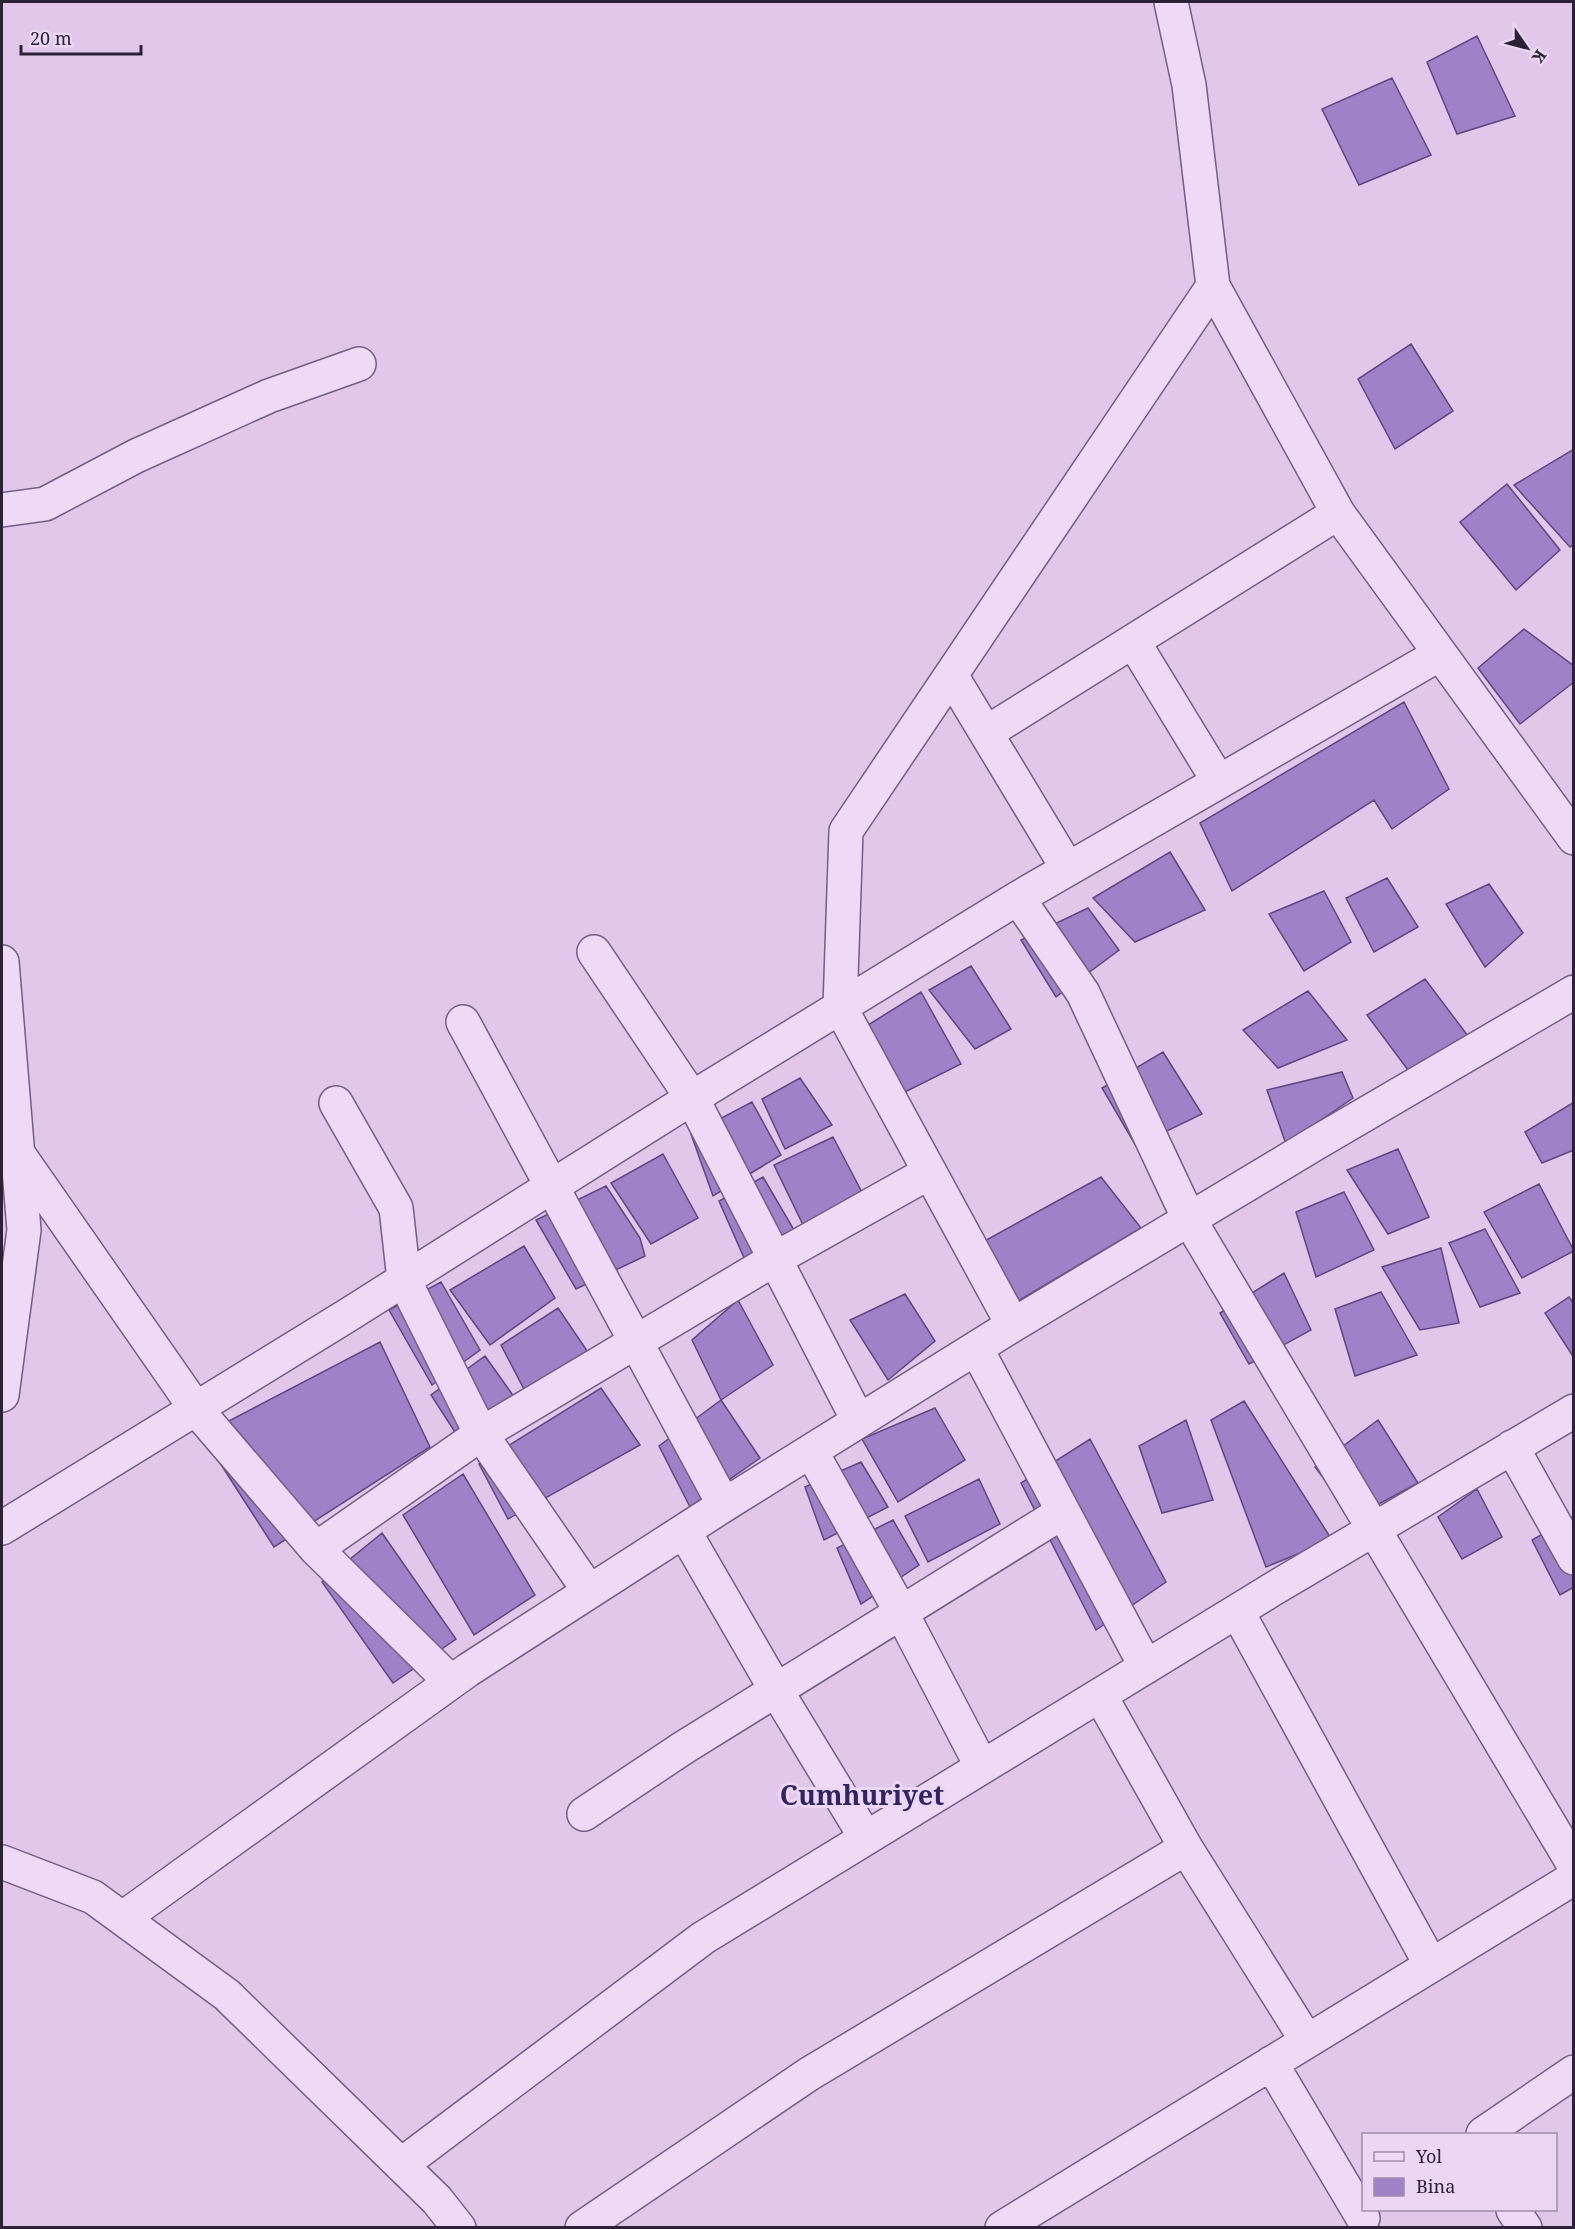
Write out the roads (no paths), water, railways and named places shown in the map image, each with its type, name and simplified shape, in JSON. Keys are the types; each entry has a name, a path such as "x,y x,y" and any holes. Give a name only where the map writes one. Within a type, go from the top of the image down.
{"street":[{"path":"1170,2 1189,85 1213,286 1338,513 1574,838"},
{"path":"1013,1325 840,1007 846,831 1213,286"},
{"path":"2,510 45,504 136,456 269,396 359,364"},
{"path":"986,732 1338,513"},
{"path":"1133,641 1219,782"},
{"path":"2,1528 404,1280 692,1098 1018,898 1440,654"},
{"path":"951,675 1068,869"},
{"path":"1018,898 1083,993 1189,1219 1574,1865"},
{"path":"594,952 692,1098 858,1420"},
{"path":"2,962 24,1230 2,1395"},
{"path":"123,1918 450,1682 724,1505 1013,1325 1574,992"},
{"path":"463,1022 724,1505"},
{"path":"336,1103 396,1208 404,1280 481,1434 590,1591"},
{"path":"17,1152 196,1408 316,1549 450,1682"},
{"path":"316,1549 481,1434 775,1259 930,1172"},
{"path":"976,1348 1146,1668"},
{"path":"401,2165 703,1938 1238,1611 1574,1411"},
{"path":"1512,1447 1574,1558"},
{"path":"811,1451 901,1612 982,1767"},
{"path":"584,1814 776,1690 1063,1512"},
{"path":"684,1531 776,1690 866,1838"},
{"path":"1238,1611 1431,1965"},
{"path":"1100,1695 1186,1848 1307,2041"},
{"path":"582,2228 809,2074 1186,1848"},
{"path":"2,1862 93,1897 227,1995 437,2200 459,2228"},
{"path":"1002,2228 1574,1878"},
{"path":"1271,2063 1363,2218"},
{"path":"1484,2133 1574,2072"},
{"path":"1514,2211 1525,2228"}],"district":[{"name":"Cumhuriyet","path":"862,1794"}]}
